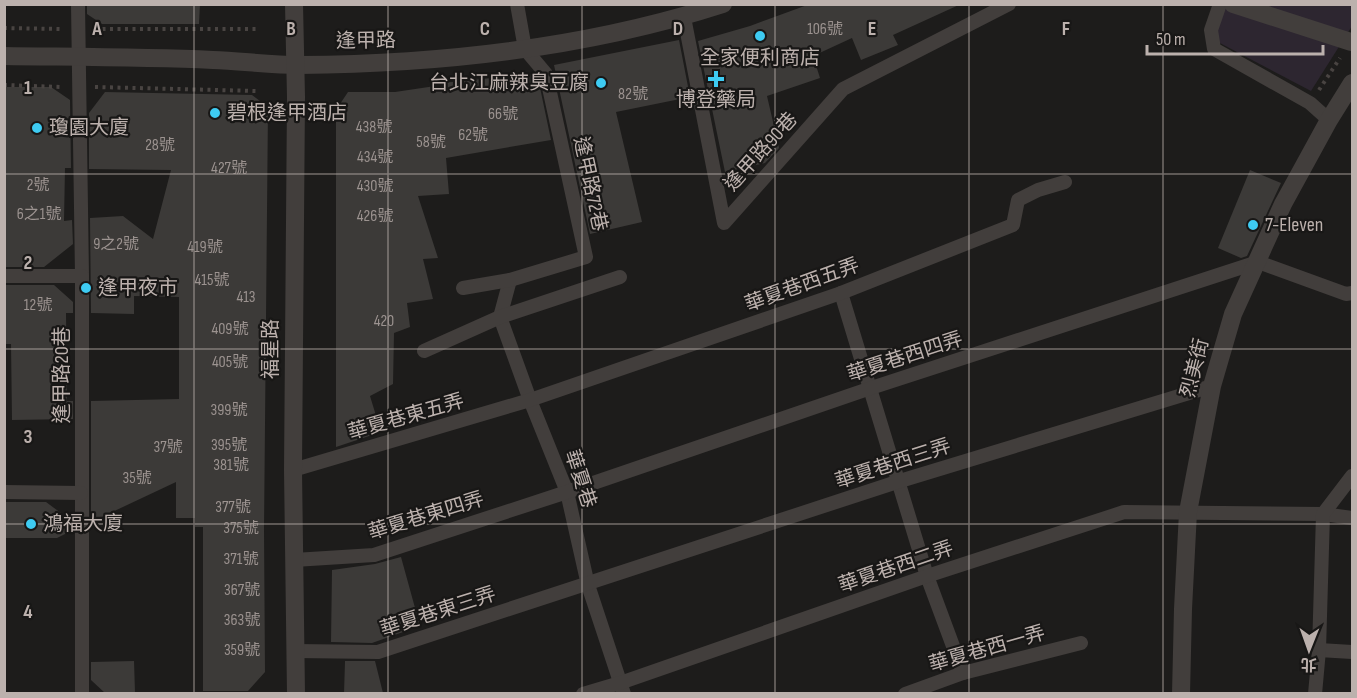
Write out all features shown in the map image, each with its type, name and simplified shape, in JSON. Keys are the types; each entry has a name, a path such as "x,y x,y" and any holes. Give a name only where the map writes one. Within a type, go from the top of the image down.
{"street":[{"name":"福星路","path":"294,4 296,65 293,470 296,693"},
{"name":"逢甲路","path":"4,56 214,60 296,65 403,63 525,48 642,28 723,4"},
{"path":"1233,4 1351,42"},
{"name":"烈美街","path":"1181,693 1188,512 1212,386 1233,314 1283,204 1329,120 1353,82"}],"lane":[{"name":"逢甲路20巷","path":"78,4 82,276 82,693"},
{"path":"516,4 525,48"},
{"name":"逢甲路90巷","path":"684,17 724,223 843,89 1009,4"},
{"path":"1220,4 1211,30 1214,49 1310,103 1329,120"},
{"name":"逢甲路72巷","path":"510,280 586,257 546,74 525,48"},
{"name":"華夏巷西五弄","path":"530,400 841,293 1013,225 1018,200 1031,193 1065,182"},
{"path":"1257,262 1346,294 1353,293"},
{"name":"華夏巷西四弄","path":"567,492 871,388 1257,262"},
{"path":"4,276 82,276"},
{"path":"424,351 500,317 620,278"},
{"path":"463,288 510,280 500,317"},
{"path":"841,293 927,576 963,673"},
{"name":"華夏巷","path":"500,317 567,492 588,585 622,688"},
{"name":"華夏巷西三弄","path":"588,585 900,481 1212,386"},
{"name":"華夏巷東五弄","path":"293,470 530,400"},
{"path":"1315,693 1319,650 1323,514 1353,476"},
{"path":"4,492 81,493"},
{"name":"華夏巷東四弄","path":"294,560 374,555 567,492"},
{"name":"華夏巷西二弄","path":"583,693 622,688 927,576 1124,512 1323,514 1353,518"},
{"name":"華夏巷東三弄","path":"295,651 378,652 588,585"},
{"name":"華夏巷西一弄","path":"905,693 963,673 1081,643"},
{"path":"1319,650 1353,652"}],"path":[{"path":"4,28 258,29"},
{"path":"1310,103 1351,42"},
{"path":"4,85 257,91"}],"shaded area":[{"path":"1227,5 1352,5 1352,26 1311,91 1218,42 1215,30"}],"building":[{"path":"87,4 200,4 199,24 102,24 87,14"},
{"path":"810,4 961,4 893,35 898,45 861,60 852,38 813,56 820,78 767,96 779,148 765,163 725,172 698,41 750,26"},
{"path":"679,40 690,97 616,112 642,222 590,234 554,65"},
{"path":"534,74 538,78 551,140 446,158 449,194 418,196 438,258 423,259 433,299 407,303 410,327 394,333 393,384 370,396 381,432 336,447 336,110 348,92 395,92 442,85 442,83"},
{"path":"4,87 51,87 70,100 71,168 65,168 64,221 72,220 73,244 44,267 4,267 6,154 4,154"},
{"path":"105,92 252,95 268,107 265,672 248,691 203,691 203,527 195,527 195,518 176,518 176,482 91,522 91,401 179,399 179,297 134,296 134,314 91,313 90,218 123,216 153,239 171,170 89,169 89,113"},
{"path":"1250,170 1281,183 1247,256 1241,258 1218,248"},
{"path":"4,285 54,285 73,302 73,313 66,313 67,401 73,401 73,419 12,420 11,344 4,344"},
{"name":"鴻福大廈","path":"4,502 46,502 73,522 73,530 57,538 4,538"},
{"path":"401,557 420,626 372,643 331,642 332,570 375,564"},
{"path":"134,661 135,693 105,693 91,680 91,662"},
{"path":"345,661 375,661 383,693 344,693"}],"place":[{"name":"全家便利商店","path":"760,36"},
{"name":"博登藥局","path":"716,79"},
{"name":"台北江麻辣臭豆腐","path":"601,83"},
{"name":"碧根逢甲酒店","path":"215,113"},
{"name":"瓊園大廈","path":"37,128"},
{"name":"7-Eleven","path":"1253,225"},
{"name":"逢甲夜市","path":"86,288"},
{"name":"鴻福大廈","path":"31,524"}]}
